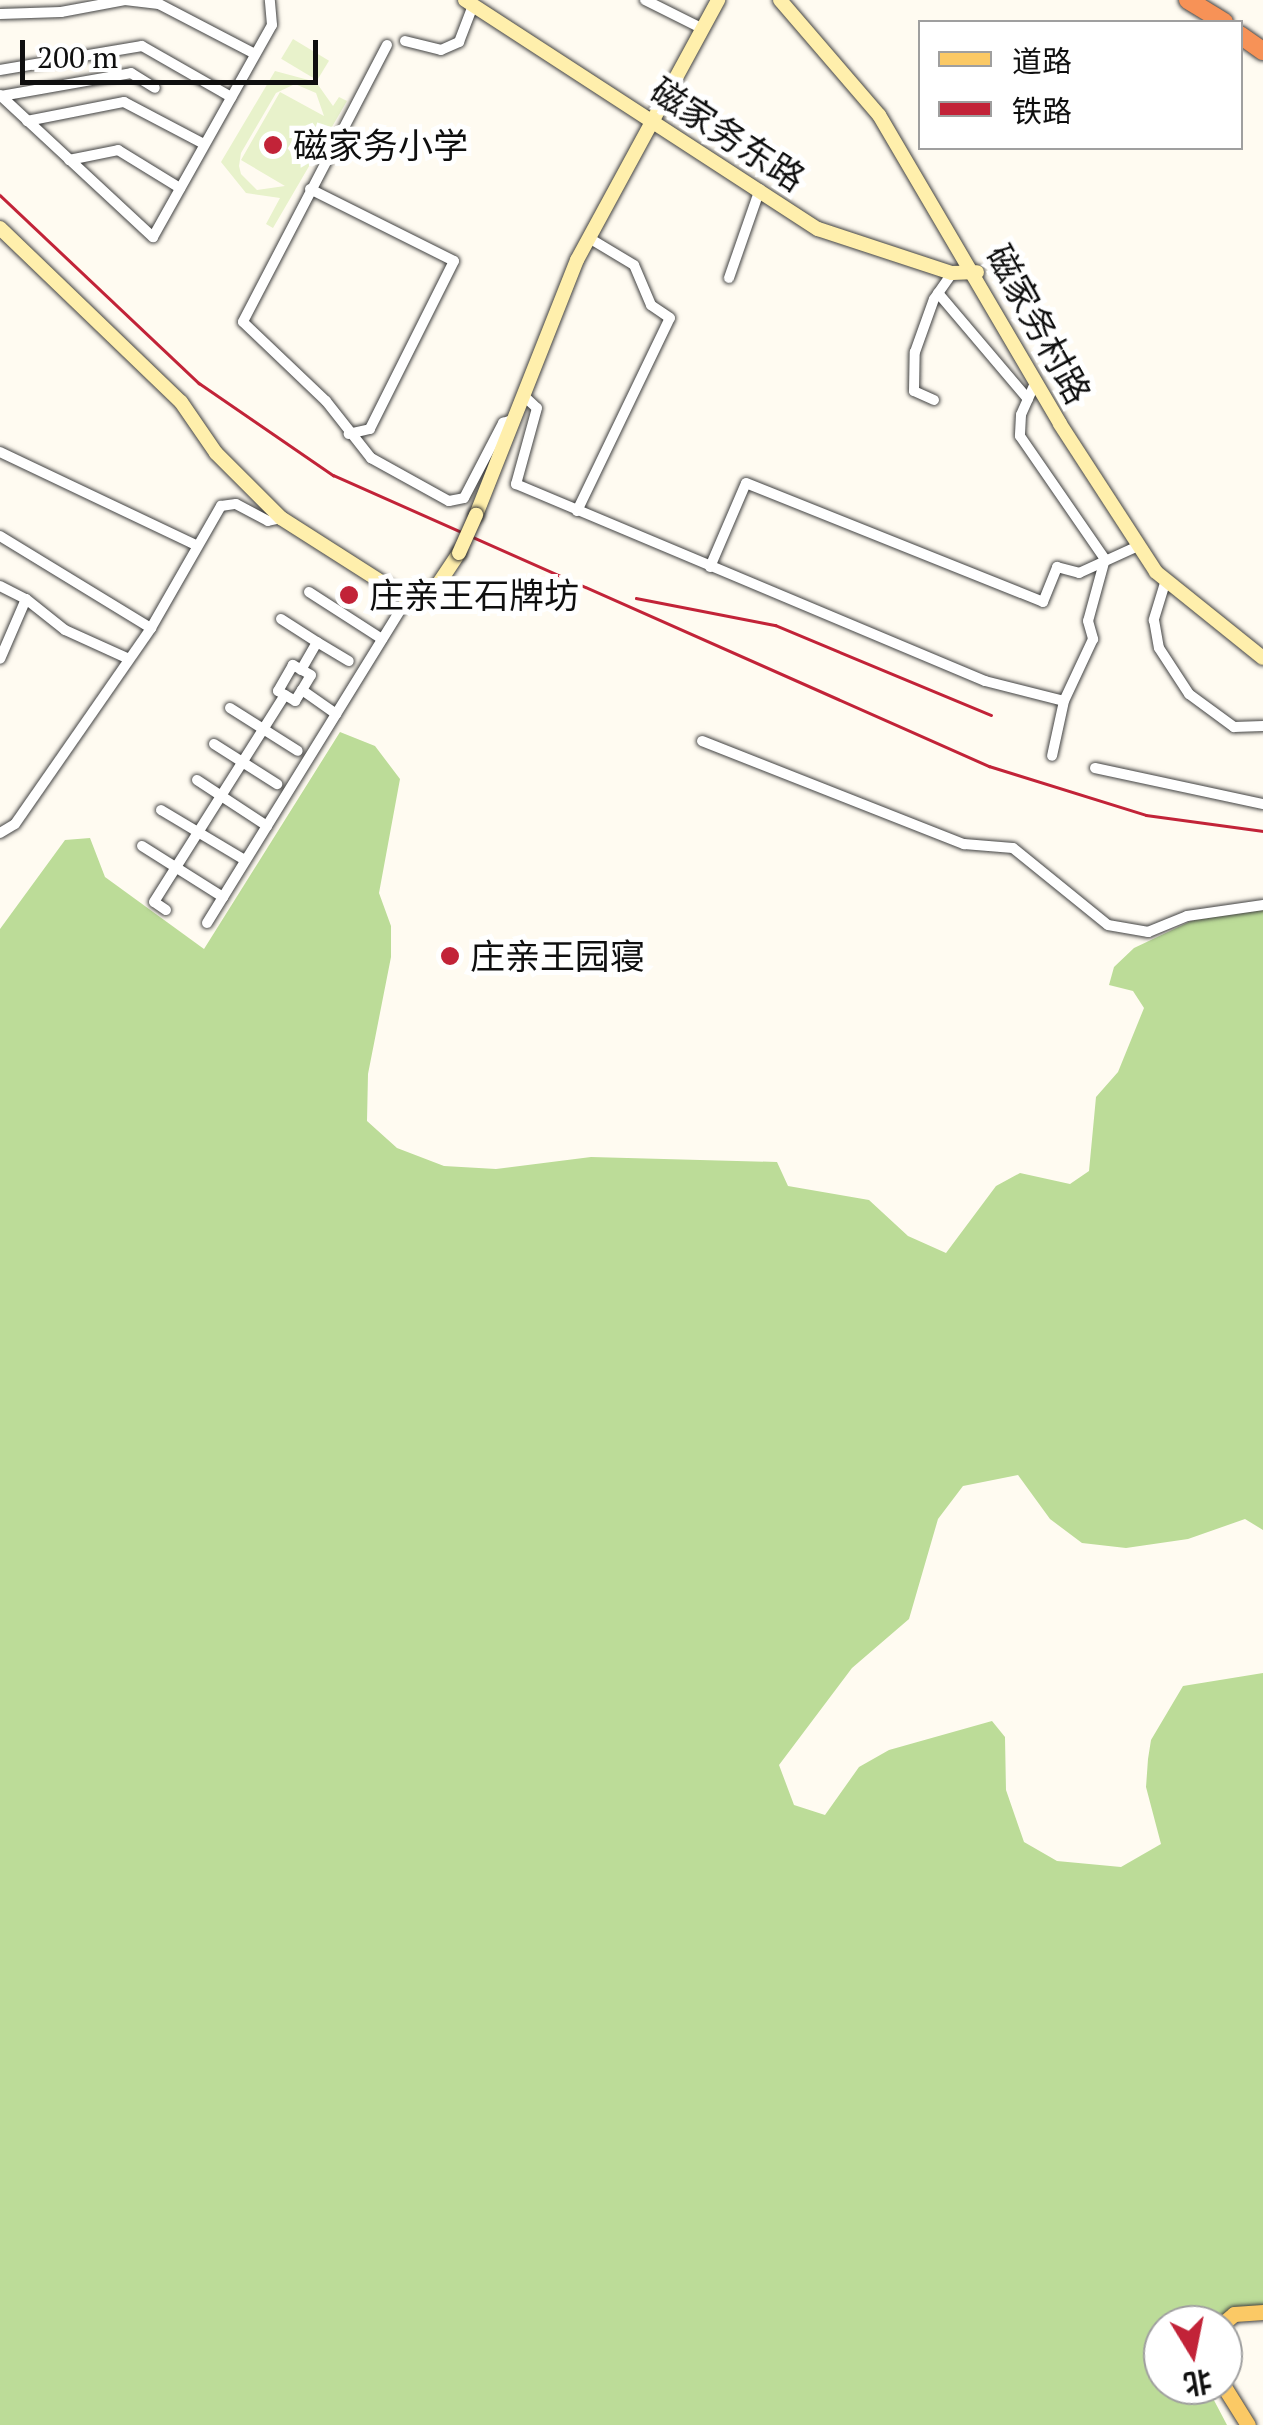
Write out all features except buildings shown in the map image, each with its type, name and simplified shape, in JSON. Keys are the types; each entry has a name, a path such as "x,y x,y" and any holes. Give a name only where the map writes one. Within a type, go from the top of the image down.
{"highway":[{"path":"1188,0 1221,20"}],"street":[{"path":"0,14 24,5 40,14 125,0 159,4 255,54"},
{"path":"0,95 153,237 274,21 270,0"},
{"path":"645,0 703,28"},
{"path":"207,923 409,596 443,583 525,397 551,316 718,0"},
{"name":"磁家务村路","path":"780,0 879,115 977,272 1036,381 1165,583 1263,658"},
{"path":"405,41 441,50 459,42 469,3"},
{"name":"磁家务东路","path":"469,3 818,229 952,273 977,272"},
{"path":"0,70 142,46 231,97"},
{"path":"387,46 241,317 326,401 349,434 388,468 460,502 503,423 516,418"},
{"path":"0,95 132,73 156,88"},
{"path":"28,121 124,102 204,144"},
{"path":"69,160 118,150 180,188"},
{"path":"728,278 760,189"},
{"path":"310,190 454,261 370,430 349,434"},
{"path":"0,228 181,402 216,453 280,518 409,596"},
{"path":"577,510 670,318 651,305 634,264 589,238"},
{"path":"934,400 914,391 915,352 938,293 952,273"},
{"path":"938,293 1028,399"},
{"path":"1036,381 1020,436 1106,559"},
{"path":"525,397 537,408 516,484 985,682 1064,701"},
{"path":"0,452 194,544"},
{"path":"710,568 746,483 1043,602 1058,568 1079,573 1138,546"},
{"path":"0,833 14,824 151,628 194,544 221,506 236,504 268,521 280,518"},
{"path":"0,536 151,628"},
{"path":"1052,756 1064,701 1093,639 1088,621 1106,559"},
{"path":"1165,583 1154,620 1158,648 1189,694 1234,728 1263,726"},
{"path":"0,586 26,599 65,630 129,660"},
{"path":"309,592 382,639"},
{"path":"0,658 26,599"},
{"path":"281,619 348,661"},
{"path":"301,670 318,642"},
{"path":"293,665 301,670 311,676 295,701 278,691 293,665"},
{"path":"302,690 336,714"},
{"path":"166,910 154,902 285,695"},
{"path":"230,708 298,751"},
{"path":"702,741 964,844 1013,848 1108,925 1148,932 1187,916 1263,905"},
{"path":"214,744 277,784"},
{"path":"1095,768 1263,804"},
{"path":"197,780 266,826"},
{"path":"161,810 245,860"},
{"path":"142,846 223,897"}],"green space":[{"path":"293,39 329,61 317,80 281,59"},
{"path":"275,71 316,82 333,106 339,97 347,101 273,228 266,224 280,198 246,193 221,162","holes":["295,84 316,93 324,116 280,92 241,160 285,186 257,190 241,174 239,166 241,153 276,93"]},
{"path":"340,732 375,746 400,779 379,893 391,926 391,957 368,1074 367,1121 397,1148 444,1166 496,1169 591,1157 777,1162 788,1186 869,1200 908,1236 946,1253 996,1186 1020,1173 1070,1184 1089,1171 1096,1097 1118,1072 1144,1008 1133,991 1109,985 1114,967 1134,948 1191,921 1263,908 1263,1530 1245,1519 1188,1539 1126,1548 1082,1543 1050,1519 1018,1475 963,1486 938,1519 909,1619 852,1668 779,1765 794,1805 825,1815 859,1767 889,1750 992,1721 1005,1737 1006,1790 1024,1842 1057,1861 1121,1867 1161,1844 1146,1787 1148,1759 1151,1740 1183,1686 1263,1673 1263,2306 1143,2305 1143,2405 1216,2405 1227,2425 0,2425 0,929 65,840 90,838 105,877 204,949"}],"railway":[{"path":"0,195 199,383 333,475 989,766 1146,815 1263,831"},
{"path":"636,598 775,625 991,715"}],"place":[{"name":"磁家务小学","path":"273,145"},
{"name":"庄亲王石牌坊","path":"349,595"},
{"name":"庄亲王园寝","path":"450,956"}]}
